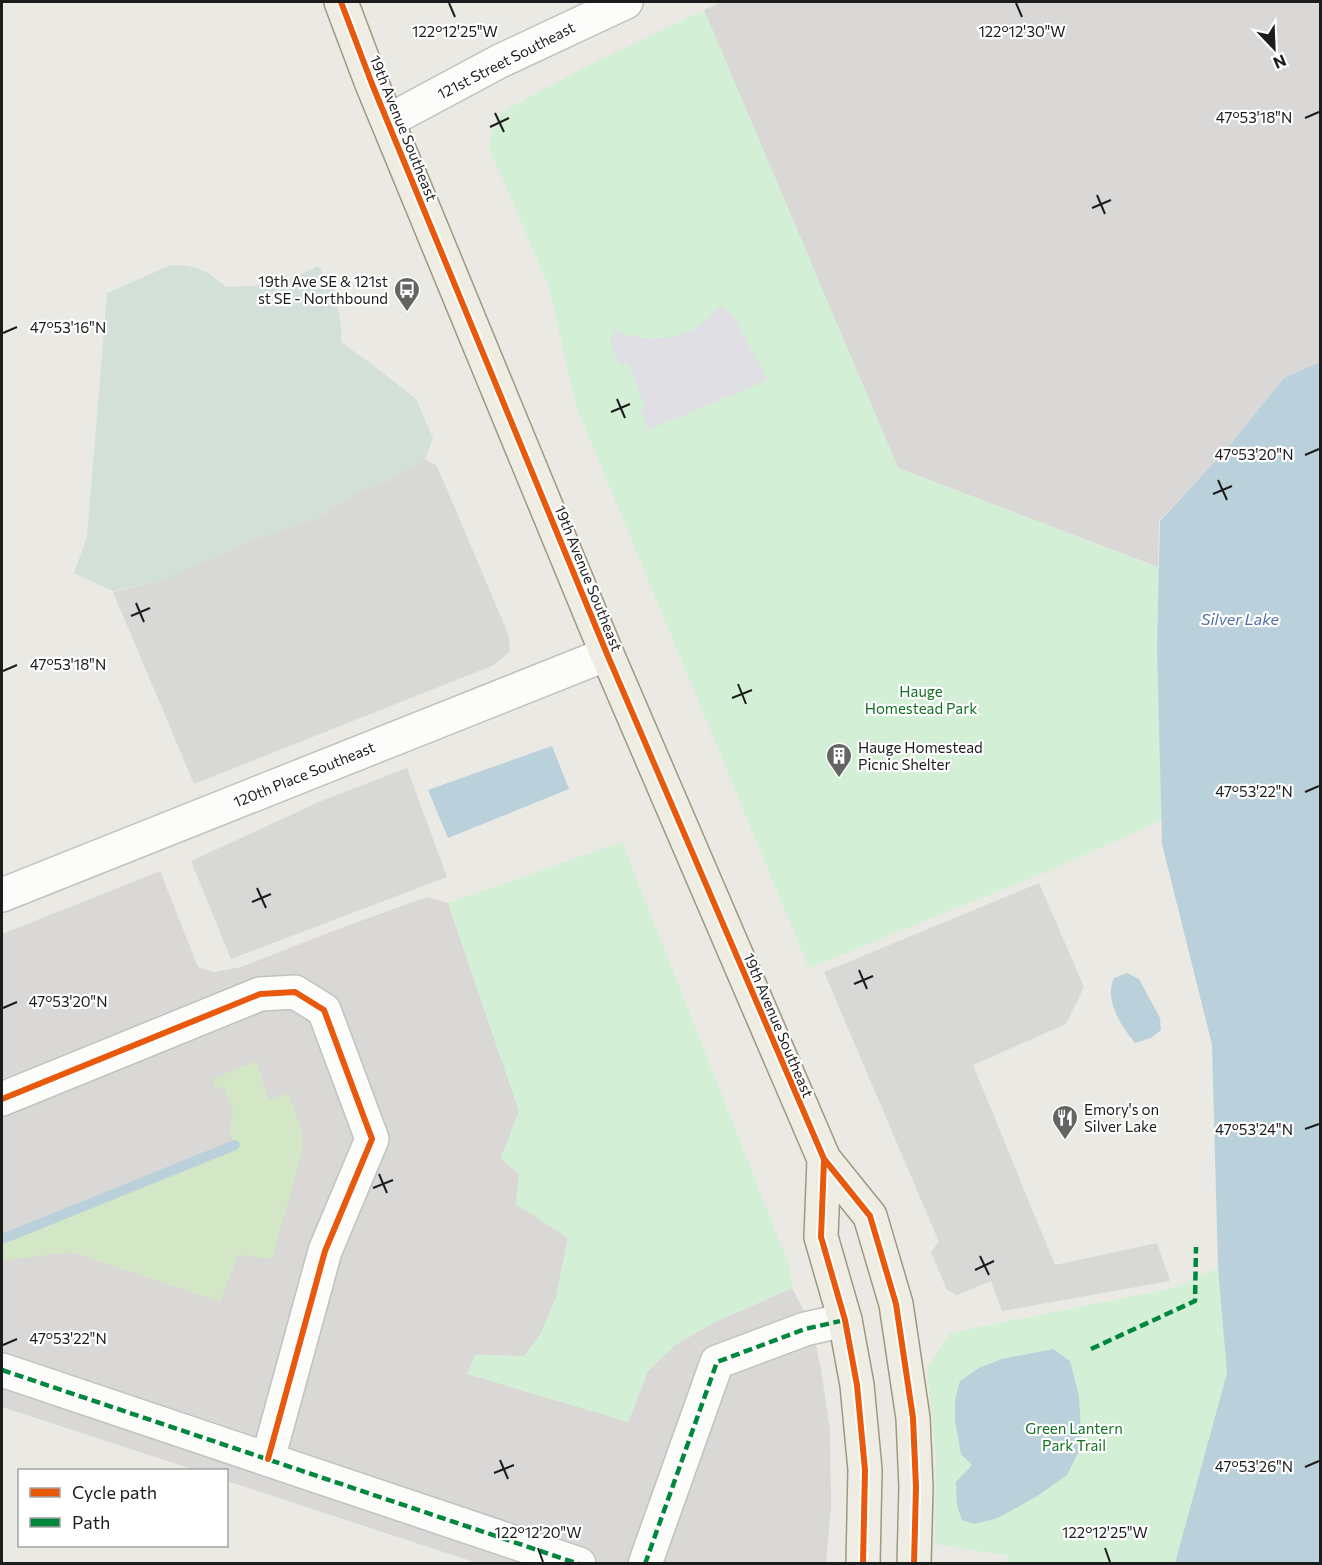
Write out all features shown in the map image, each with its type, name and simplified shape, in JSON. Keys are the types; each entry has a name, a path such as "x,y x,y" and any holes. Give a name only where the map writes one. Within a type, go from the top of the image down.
{"main road":[{"name":"19th Avenue Southeast","path":"341,2 372,84 607,654 824,1160 870,1216 896,1304 913,1418 916,1487 914,1563"},
{"name":"19th Avenue Southeast","path":"824,1160 821,1237 845,1320 857,1384 865,1470 863,1563"}],"street":[{"name":"121st Street Southeast","path":"388,121 500,61 626,2"},
{"name":"120th Place Southeast","path":"2,895 607,654"},
{"path":"2,1099 260,994 295,993 324,1010 372,1139 324,1251 268,1459"},
{"path":"645,1563 717,1362 806,1329 845,1320"},
{"path":"2,1370 579,1563"}],"shaded area":[{"path":"722,2 1320,2 1320,362 1284,378 1229,446 1159,521 1158,567 898,468 704,10"},
{"path":"171,265 188,266 201,270 226,287 252,286 290,279 318,266 335,292 341,326 341,342 416,399 433,438 425,459 393,479 358,492 318,518 259,538 156,582 113,591 74,573 87,537 107,293"},
{"path":"720,305 733,315 768,380 648,430 640,409 645,406 628,363 620,366 609,340 617,329 627,335 644,338 676,336 708,319"},
{"path":"425,459 437,466 509,636 510,651 494,665 194,784 113,592 156,582 259,538 318,518 358,492 393,479"},
{"path":"407,768 447,877 231,959 191,861 321,801"},
{"path":"160,871 198,967 214,972 241,967 427,897 448,903 519,1111 501,1158 519,1175 516,1204 568,1238 556,1298 540,1335 525,1356 475,1355 628,1422 648,1371 675,1345 713,1323 792,1288 812,1327 830,1430 831,1506 826,1563 477,1563 228,1481 228,1469 192,1469 2,1407 2,934"},
{"path":"1039,883 1084,987 1066,1024 973,1065 1055,1265 1157,1243 1170,1281 1002,1311 991,1281 957,1295 947,1290 931,1252 939,1242 824,972"}],"green space":[{"name":"Hauge Homestead Park","path":"704,10 898,468 1159,568 1157,648 1162,820 1051,870 809,968 576,406 549,287 488,145 500,113 586,67"},
{"path":"622,842 790,1268 792,1288 713,1323 675,1345 648,1371 628,1422 467,1374 475,1355 524,1356 540,1335 556,1298 568,1238 516,1204 519,1175 501,1158 519,1111 448,903"},
{"path":"256,1061 269,1100 288,1093 301,1128 302,1152 272,1259 238,1255 220,1302 71,1252 2,1261 2,1239 235,1145 228,1128 231,1127 230,1117 234,1113 223,1087 216,1088 212,1079"},
{"name":"Green Lantern Park Trail","path":"1218,1268 1227,1373 1175,1563 1004,1563 1010,1556 935,1544 936,1454 927,1368 950,1333 1174,1288"}],"water":[{"name":"Silver Lake","path":"1320,362 1320,1563 1175,1563 1227,1373 1218,1268 1212,1045 1162,844 1157,648 1160,521 1229,446 1284,378"},
{"path":"552,746 569,789 448,838 428,790"},
{"path":"1127,973 1139,979 1160,1018 1161,1030 1151,1038 1135,1043 1120,1021 1111,995 1114,978"},
{"path":"1053,1349 1070,1361 1079,1396 1082,1445 1067,1475 1039,1495 998,1518 974,1524 962,1520 957,1506 956,1482 972,1465 961,1454 955,1421 955,1400 960,1381 979,1368 1002,1359"}],"waterway":[{"path":"2,1239 235,1145"}],"marked path":[{"path":"1091,1349 1195,1301 1196,1247"},
{"path":"645,1564 717,1362 805,1329 845,1320"},
{"path":"2,1370 579,1564"}],"cycle path":[{"path":"341,2 372,84 607,654 824,1159 870,1216 896,1304 913,1418 916,1487 914,1564"},
{"path":"2,1099 260,994 295,992 324,1010 372,1139 325,1251 268,1459"},
{"path":"824,1159 821,1237 845,1320 857,1385 865,1470 863,1564"}],"place":[{"name":"19th Ave SE & 121st st SE - Northbound","path":"407,313"},
{"name":"Hauge Homestead Picnic Shelter","path":"839,779"},
{"name":"Emory's on Silver Lake","path":"1065,1141"}]}
